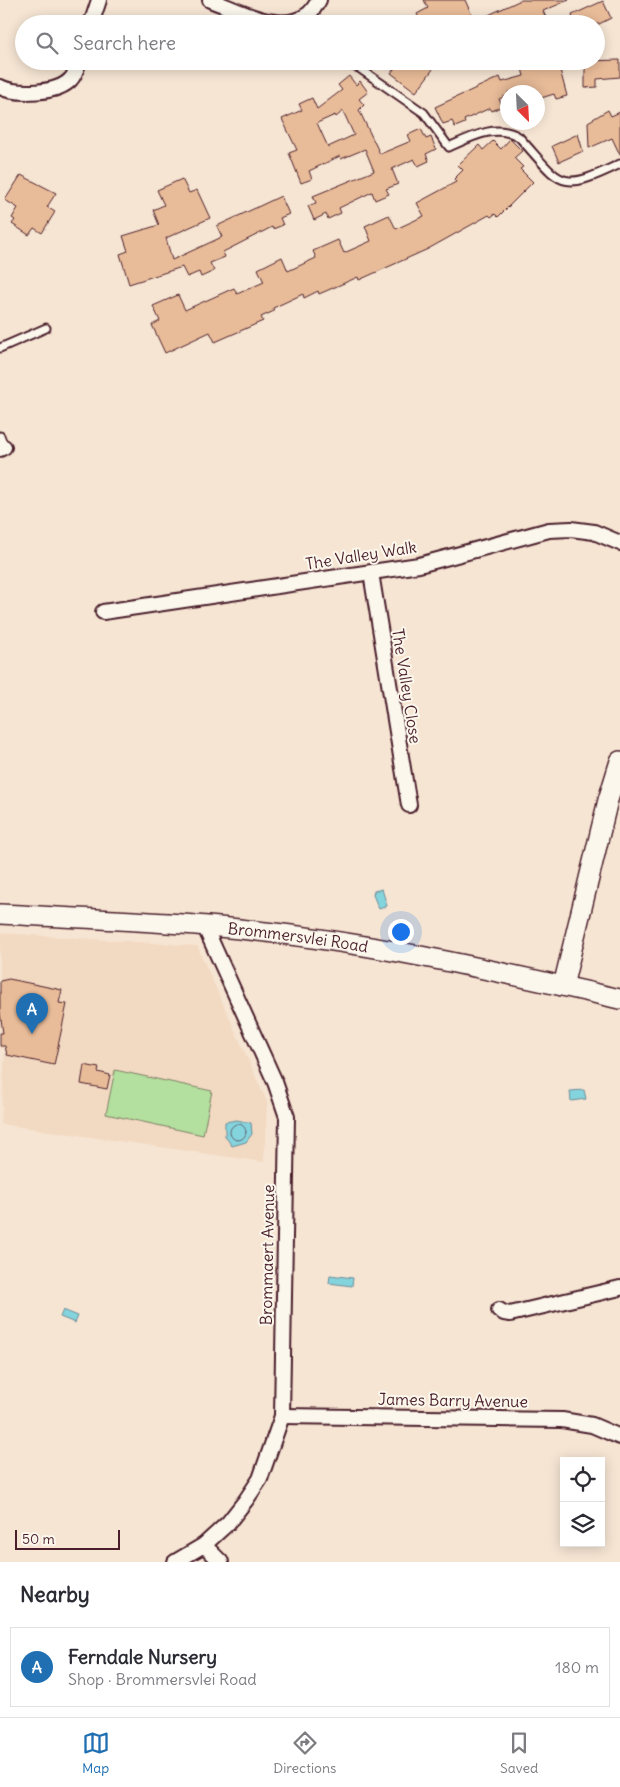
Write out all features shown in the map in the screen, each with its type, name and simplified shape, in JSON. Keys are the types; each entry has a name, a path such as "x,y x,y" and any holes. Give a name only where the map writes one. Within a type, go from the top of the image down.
{"street":[{"path":"94,15 99,0"},
{"path":"210,0 251,15"},
{"path":"308,15 319,0"},
{"path":"0,87 6,90 42,92 60,87 71,79 75,70"},
{"name":"The Valley Walk","path":"103,612 419,564 549,530 571,528 594,532 620,543"},
{"name":"The Valley Close","path":"371,572 410,805"},
{"path":"562,986 608,800 620,761"},
{"name":"Brommersvlei Road","path":"0,914 204,925 284,934 366,947 620,999"},
{"name":"Brommaert Avenue","path":"175,1562 204,1546 228,1523 260,1479 282,1416 287,1117 275,1082 204,925"},
{"path":"498,1310 510,1314 620,1288"},
{"name":"James Barry Avenue","path":"282,1416 562,1420 592,1426 620,1437"},
{"path":"204,1546 221,1562"}],"lane":[{"path":"362,70 424,112 449,147 486,132 512,133 519,137 552,173 562,180 572,182 585,181 620,164"},
{"path":"0,348 46,328"}],"shaded area":[{"path":"0,933 197,946 267,1102 264,1162 1,1124 5,1049 0,1048"}],"green space":[{"path":"115,1070 212,1091 203,1135 106,1114"}],"water":[{"path":"382,889 387,906 379,909 373,895 374,891"},
{"path":"584,1090 586,1099 571,1101 570,1091"},
{"path":"237,1120 251,1123 252,1134 246,1142 232,1146 225,1136 225,1122"},
{"path":"330,1275 353,1278 352,1286 329,1283"},
{"path":"63,1310 78,1316 75,1323 60,1317"}],"building":[{"path":"424,0 465,0 472,15 418,15 428,8"},
{"path":"521,0 569,0 543,11 545,15 488,15"},
{"path":"603,1 611,18 605,21 605,15 572,15"},
{"path":"605,60 620,60 620,77 597,79 597,87 585,88 585,70 605,70"},
{"path":"393,70 432,70 416,92 391,73"},
{"path":"522,70 560,70 567,96 556,99 554,94 545,97 545,85 500,85 500,107 492,111 490,108 464,120 465,123 455,127 452,121 443,124 435,107 500,77 502,82 524,76"},
{"path":"349,76 356,85 360,81 368,92 359,99 364,105 359,110 380,154 411,141 408,135 421,129 426,139 431,137 436,149 426,154 429,161 418,166 414,159 392,169 398,184 386,189 389,194 375,200 372,192 339,208 341,213 328,219 326,214 314,220 308,206 316,203 313,196 374,171 365,149 341,159 340,156 309,171 312,179 301,183 289,153 297,150 282,119 302,110 299,104 312,98 317,109 342,90 338,85","holes":["343,111 354,135 328,147 317,123 335,115 336,117"]},
{"path":"608,110 611,116 620,112 620,155 612,138 589,148 588,122"},
{"path":"578,134 583,151 559,162 552,146"},
{"path":"510,139 522,151 514,158 523,167 520,169 533,182 498,217 495,214 491,217 489,215 428,249 359,280 358,277 319,294 318,291 304,298 303,294 273,308 274,311 261,317 263,321 215,342 210,332 165,353 152,325 160,321 153,306 178,295 185,310 234,288 237,294 264,282 258,269 282,257 288,271 316,258 313,251 338,240 344,253 371,241 365,226 389,215 396,229 424,216 417,203 456,182 454,179 463,170 458,165 479,145 483,150 493,141 501,149"},
{"path":"21,175 56,193 47,207 55,212 42,233 34,228 29,235 12,224 15,220 12,218 18,208 5,200"},
{"path":"182,179 189,193 197,190 210,218 166,238 172,260 222,237 217,226 281,196 289,214 280,218 283,225 273,229 272,227 223,252 225,257 210,263 214,271 201,277 199,272 187,277 182,267 129,284 120,254 128,251 123,236 159,225 153,210 164,205 157,190"},
{"path":"9,979 62,990 59,1003 67,1004 54,1065 7,1055 5,1046 0,1046 0,1033 3,1033 0,1012 0,981"},
{"path":"84,1065 99,1068 98,1072 110,1075 107,1089 81,1084"}],"place":[{"name":"Ferndale Nursery","path":"32,1034"}]}
